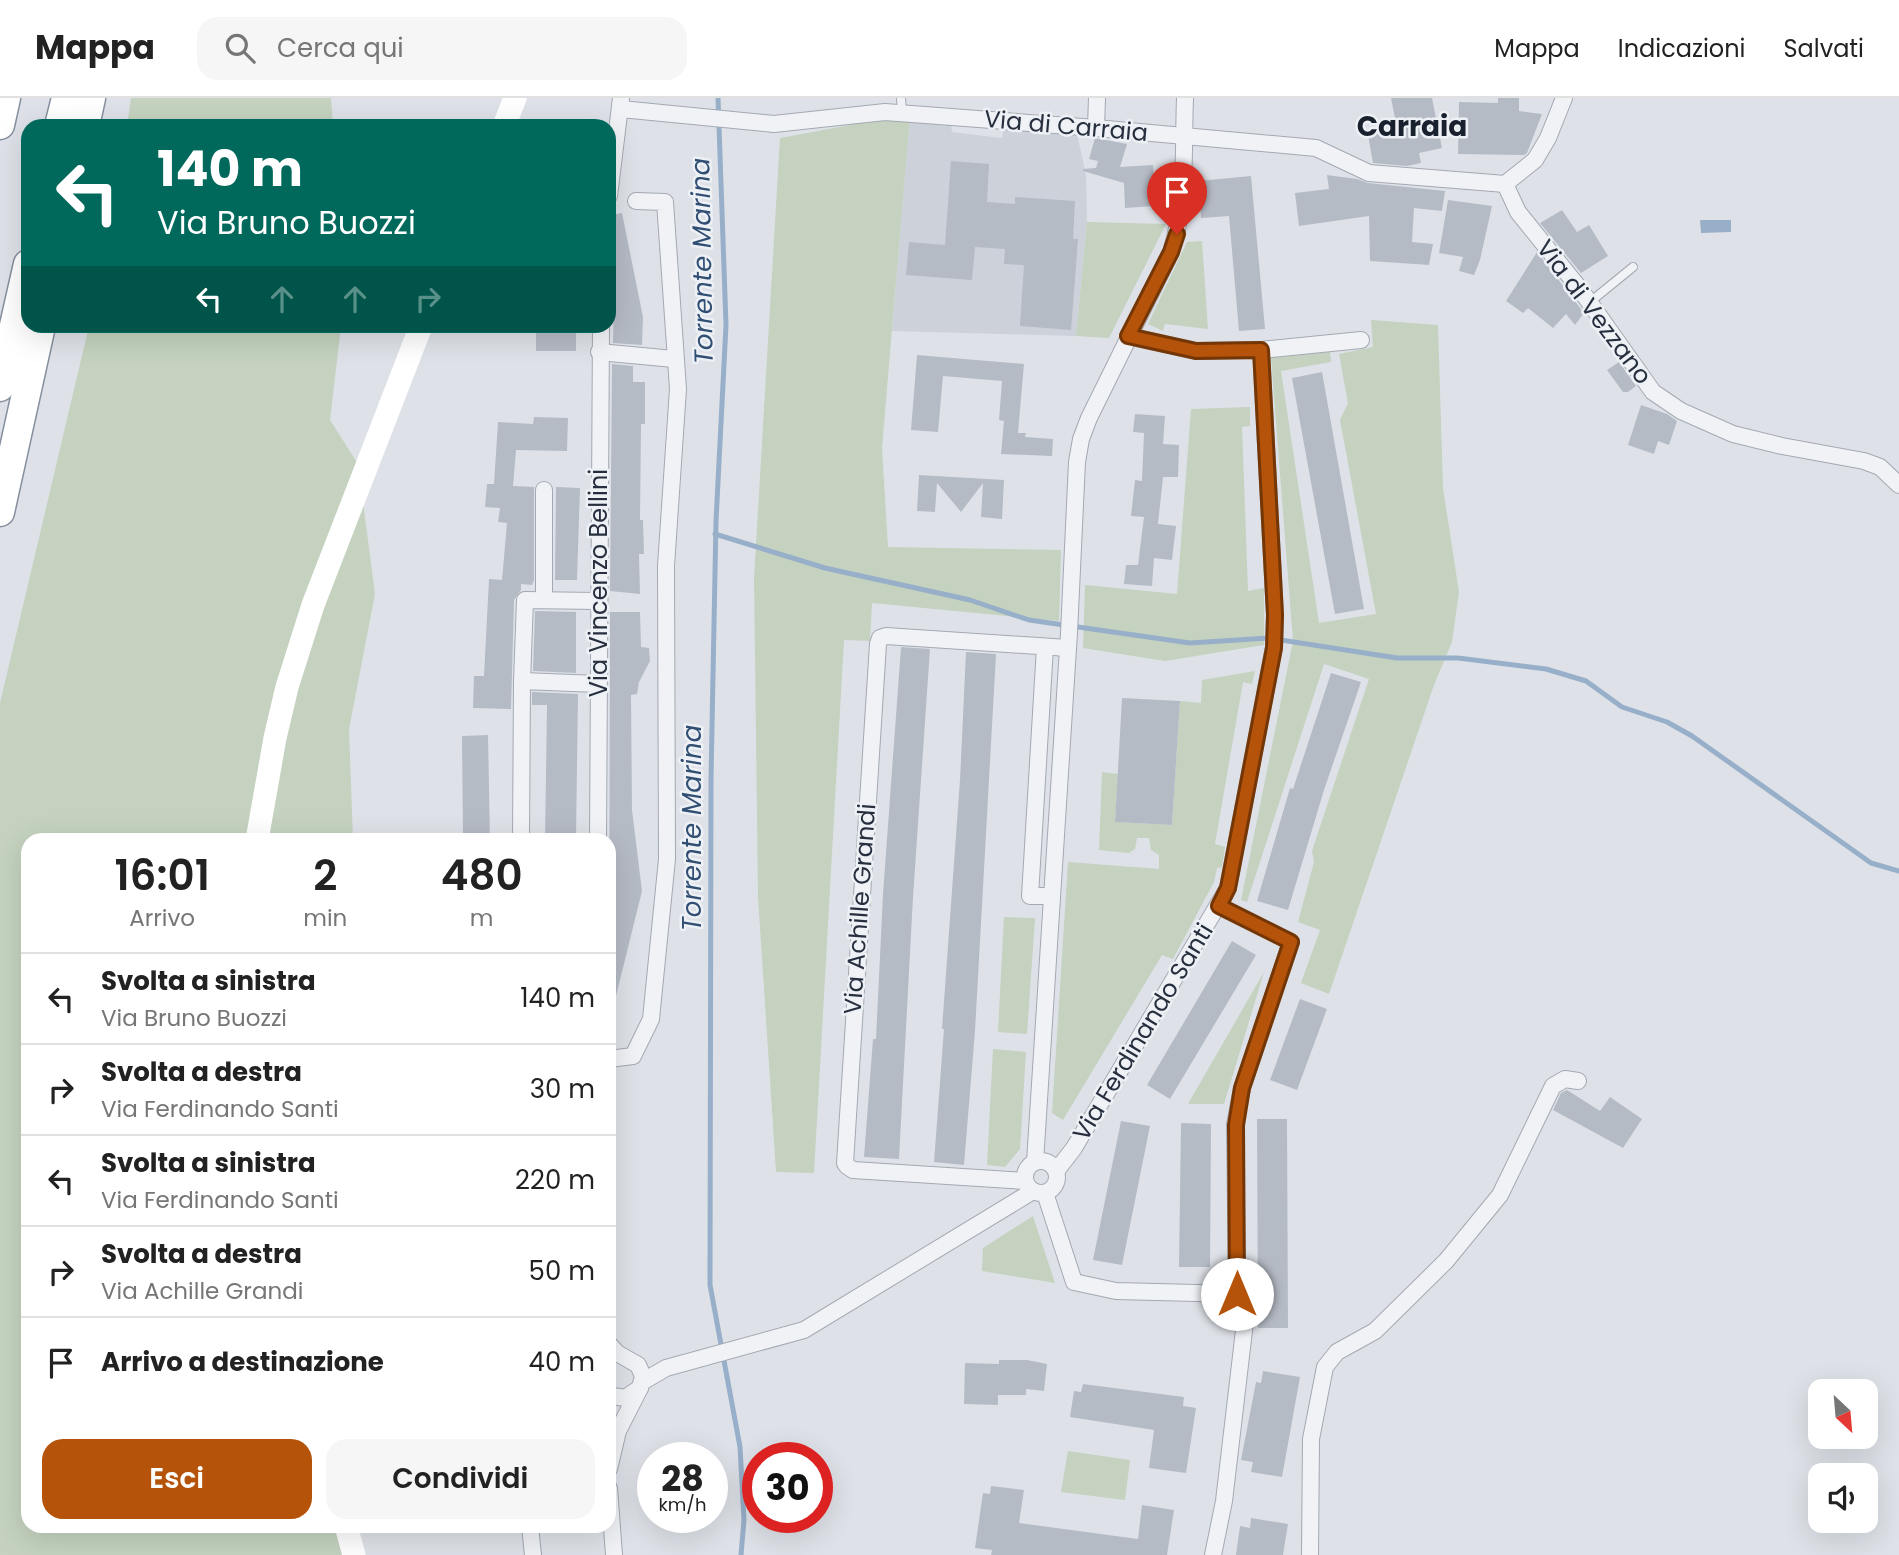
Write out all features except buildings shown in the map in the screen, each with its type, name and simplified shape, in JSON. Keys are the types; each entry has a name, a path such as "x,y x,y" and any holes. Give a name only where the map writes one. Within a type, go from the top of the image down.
{"highway":[{"path":"0,125 6,98"},
{"path":"61,119 66,98"},
{"path":"86,119 91,98"},
{"path":"0,387 21,295"},
{"path":"0,512 39,333"}],"main road":[{"path":"506,119 515,98"},
{"path":"258,833 287,687 313,605 418,333"},
{"path":"348,1533 354,1555"}],"street":[{"path":"1096,128 1097,98"},
{"path":"1185,98 1177,234 1171,252 1128,336 1082,439 1077,462 1035,1162 1028,1167 1074,1282 1116,1291 1237,1294"},
{"path":"1505,184 1535,160 1548,138 1564,98"},
{"path":"616,142 621,104"},
{"name":"Via di Carraia","path":"621,104 646,111 774,124 885,112 902,106 1096,128 1315,148 1368,173 1505,184"},
{"name":"Via di Vezzano","path":"1505,184 1518,212 1590,302 1653,392 1681,411 1733,434 1864,461 1880,467 1899,485"},
{"path":"616,1058 633,1056 651,1019 667,859 666,566 678,389 665,202 636,201"},
{"name":"Via Vincenzo Bellini","path":"598,833 600,333"},
{"path":"1128,336 1196,351 1261,350 1362,341"},
{"name":"Via Ferdinando Santi","path":"641,1385 667,1367 790,1335 821,1321 1035,1189 1050,1191 1057,1182 1057,1171 1074,1149 1228,888 1274,648 1275,615 1261,350"},
{"path":"599,352 674,359"},
{"path":"544,490 544,600"},
{"path":"521,833 525,600 598,601"},
{"name":"Via Achille Grandi","path":"1035,1189 853,1170 846,1166 844,1158 879,641 886,636 1045,647 1068,640"},
{"path":"1045,647 1030,896 1052,896"},
{"path":"522,681 598,684"},
{"path":"1213,1555 1224,1501 1247,1305 1237,1294 1236,1125 1242,1088 1291,942 1219,906"},
{"path":"1310,1555 1311,1439 1325,1367 1337,1352 1376,1331 1446,1261 1500,1195 1553,1086 1565,1079 1578,1081"},
{"name":"Via Ferdinando Santi","path":"1035,1162 1045,1161 1057,1171"},
{"path":"616,1349 641,1370 641,1385 616,1439"},
{"path":"616,1360 619,1358 632,1362"},
{"name":"Via Ferdinando Santi","path":"632,1362 667,1367"},
{"path":"616,1396 631,1396 641,1385"},
{"path":"531,1533 533,1555"},
{"path":"612,1533 614,1555"}],"lane":[{"path":"1590,302 1633,267"}],"shaded area":[{"path":"909,122 951,124 952,132 1002,138 1004,127 1077,134 1086,175 1087,222 1076,336 892,331"}],"green space":[{"path":"131,98 331,98 332,119 128,119"},
{"path":"910,114 882,448 888,547 1061,550 1059,621 872,603 870,641 844,640 814,1173 776,1172 758,897 754,578 780,138"},
{"path":"1087,222 1166,224 1109,338 1076,336"},
{"path":"1202,241 1208,329 1165,324 1163,331 1148,324 1187,242"},
{"path":"1371,320 1438,325 1443,488 1459,592 1452,642 1434,685 1329,994 1301,983 1320,930 1298,922 1314,862 1312,851 1369,679 1324,664 1247,902 1241,900 1293,641 1271,358 1330,352 1331,362 1281,371 1319,623 1376,614 1340,420 1348,403 1339,354 1373,347"},
{"path":"87,333 340,333 330,420 358,464 375,594 349,729 353,833 21,833 21,1533 340,1533 349,1555 0,1555 0,703"},
{"path":"1250,407 1250,426 1242,427 1248,591 1264,588 1264,645 1165,661 1083,648 1085,585 1177,594 1191,409"},
{"path":"1255,671 1252,684 1243,682 1215,844 1225,847 1222,867 1217,868 1214,882 1173,959 1162,955 1063,1120 1052,1113 1068,862 1159,869 1159,855 1151,850 1149,838 1137,838 1135,849 1129,853 1099,850 1102,772 1118,774 1115,822 1172,825 1180,701 1201,703 1202,680"},
{"path":"1004,917 1035,918 1027,1034 998,1032"},
{"path":"1264,972 1224,1104 1188,1104"},
{"path":"993,1049 1026,1052 1020,1149 1005,1167 987,1165"},
{"path":"1033,1216 1055,1283 982,1271 983,1248"},
{"path":"1068,1451 1130,1460 1125,1500 1061,1492"}],"water":[{"path":"1700,220 1731,220 1731,232 1701,233"}],"waterway":[{"name":"Torrente Marina","path":"718,98 726,325 716,521 711,779 710,1285 740,1447 744,1520 741,1555"},
{"path":"715,534 825,568 970,600 1029,620 1190,643 1269,638 1397,658 1458,658 1546,669 1586,681 1622,707 1667,722 1692,736 1871,863 1899,871"}],"district":[{"name":"Carraia","path":"1412,126"}],"route":[{"path":"1177,234 1171,252 1128,336 1196,351 1261,350 1275,615 1274,648 1228,888 1219,906 1291,942 1242,1088 1236,1125 1237,1294"}]}
